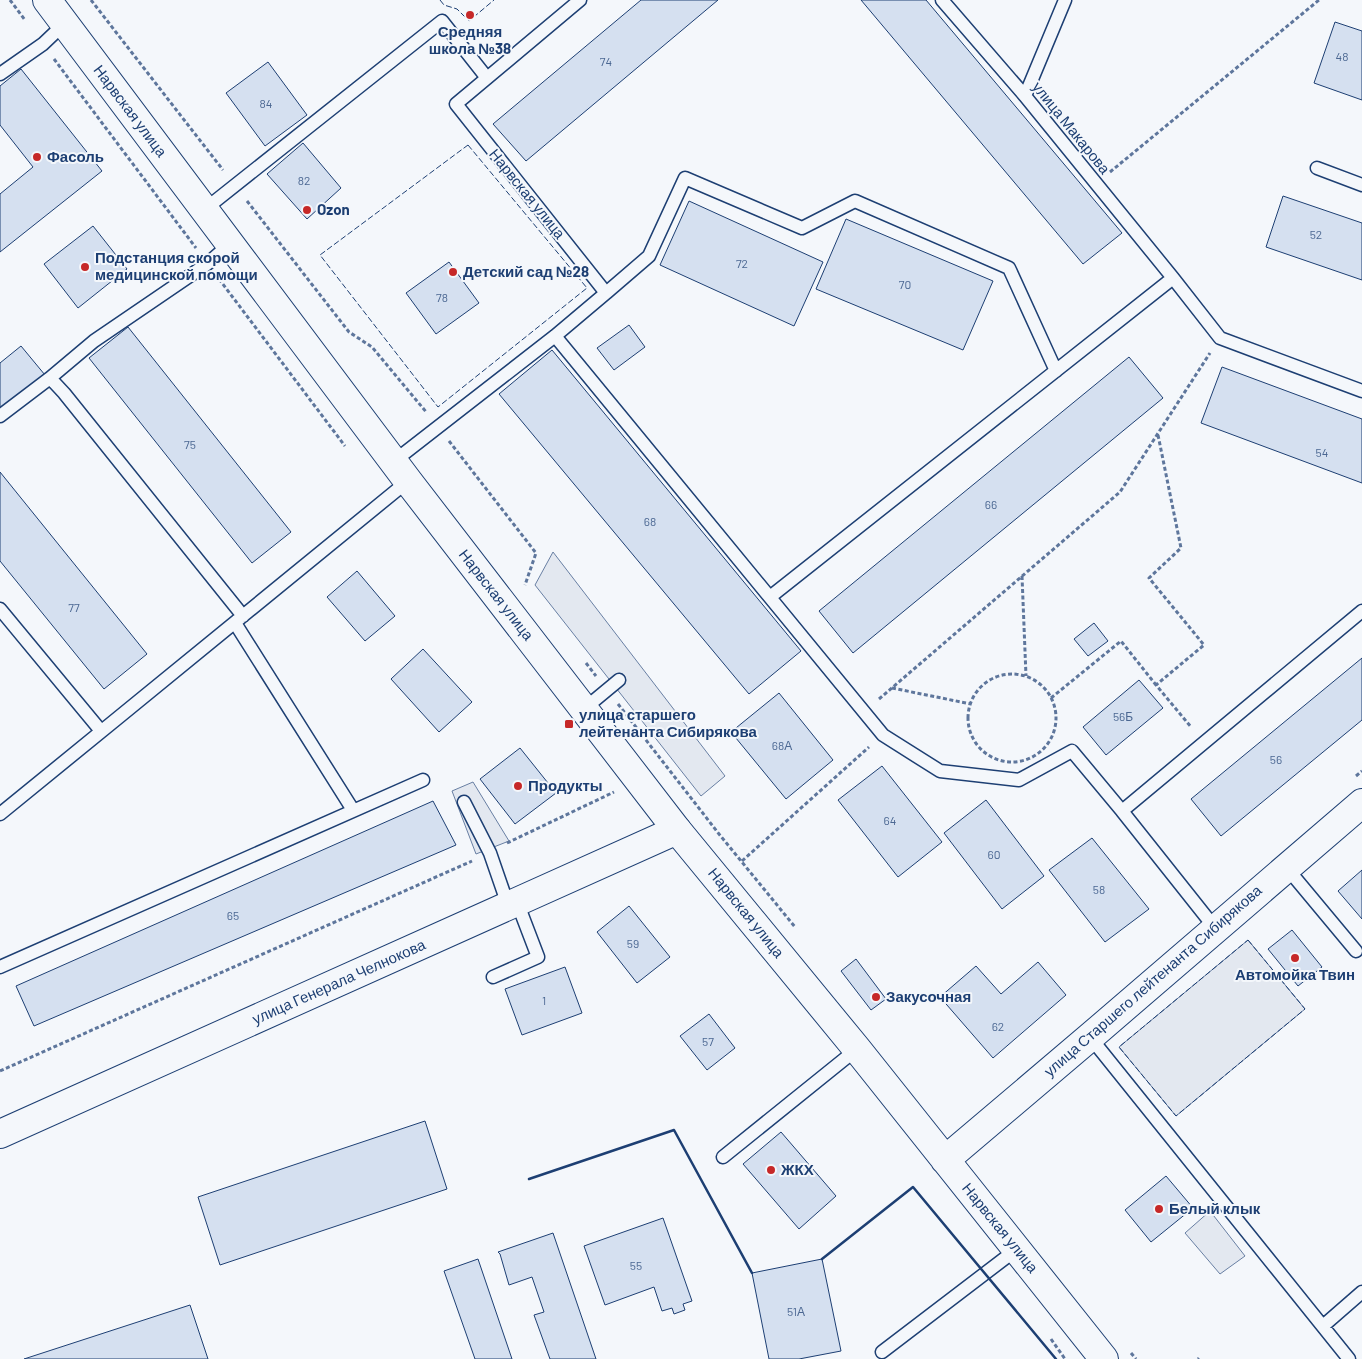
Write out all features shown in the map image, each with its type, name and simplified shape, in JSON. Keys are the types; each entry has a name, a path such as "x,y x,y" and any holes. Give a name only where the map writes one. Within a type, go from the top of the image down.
{"main road":[{"name":"Нарвская улица","path":"47,0 400,471 677,830 857,1049 1104,1359"},
{"name":"улица Старшего лейтенанта Сибирякова","path":"945,1160 1362,803"},
{"name":"улица Генерала Челнокова","path":"0,1134 677,830"}],"lane":[{"name":"Нарвская улица","path":"580,0 456,104 606,293"},
{"name":"улица Макарова","path":"942,0 1025,96 1220,338"},
{"path":"1025,96 1066,0"},
{"path":"204,210 442,22 486,78"},
{"path":"0,74 42,44 64,24"},
{"path":"1317,168 1362,185"},
{"path":"0,814 239,620 400,471 439,427 555,336 649,256 685,178 802,228 855,201 1009,268 1056,371"},
{"path":"0,416 94,341 208,264 230,244"},
{"path":"770,597 1173,278"},
{"path":"555,336 883,735 940,771 1019,780 1072,751 1215,928"},
{"path":"1220,338 1362,391"},
{"path":"50,378 64,393 239,620 353,810"},
{"path":"0,609 101,732"},
{"path":"1122,811 1362,611"},
{"path":"584,709 619,680"},
{"path":"0,967 423,780"},
{"path":"464,802 538,957 493,977"},
{"path":"1286,867 1356,950"},
{"path":"1090,1037 1349,1359"},
{"path":"724,1158 857,1049"},
{"path":"882,1352 1017,1249"},
{"path":"1323,1326 1362,1292"}],"path":[{"path":"10,0 208,264"},
{"path":"91,0 349,332 372,347 439,427 536,552 524,584 530,592"},
{"path":"1096,184 1319,0"},
{"path":"864,712 1120,492 1220,338"},
{"path":"1156,685 1204,645 1149,578 1181,548 1158,434"},
{"path":"1022,576 1026,676"},
{"path":"1051,698 1121,642 1204,743"},
{"path":"584,660 796,928"},
{"path":"1008,674 1026,676 1037,681 1051,698 1057,718 1054,732 1047,745 1037,755 1023,761 1009,762 995,759 983,751 974,739 969,726 971,704 982,686 995,678 1008,674"},
{"path":"892,688 971,704"},
{"path":"742,861 883,735"},
{"path":"0,1071 490,853 509,841 614,792"}],"shaded area":[{"path":"553,552 725,776 701,796 535,585"},
{"path":"473,782 509,841 476,854 452,791"},
{"path":"1248,940 1305,1009 1176,1116 1119,1047"},
{"path":"1210,1211 1245,1256 1220,1274 1185,1233"}],"building":[{"path":"641,0 718,0 526,161 493,124"},
{"path":"861,0 926,0 1122,233 1083,264"},
{"path":"1335,22 1362,31 1362,100 1314,83"},
{"path":"268,62 307,115 265,146 226,93"},
{"path":"21,69 102,171 0,252 0,194 33,167 0,125 0,86"},
{"path":"303,143 341,188 307,219 267,174"},
{"path":"1283,196 1362,223 1362,280 1266,247"},
{"path":"689,201 823,262 794,326 660,265"},
{"path":"846,219 993,281 963,350 816,289"},
{"name":"Подстанция скорой медицинской помощи","path":"93,226 127,269 78,308 44,264"},
{"path":"449,262 479,303 436,334 406,293"},
{"path":"629,325 645,347 614,370 597,348"},
{"path":"128,327 291,532 252,563 89,358"},
{"path":"21,346 45,375 0,412 0,363"},
{"path":"552,350 801,651 749,694 499,394"},
{"path":"1129,357 1163,398 853,653 819,611"},
{"path":"1222,367 1362,419 1362,483 1201,423"},
{"path":"0,472 147,654 104,689 0,561"},
{"path":"357,571 395,616 365,641 327,597"},
{"path":"1094,623 1108,641 1088,656 1074,639"},
{"path":"423,649 472,702 439,732 391,679"},
{"path":"1362,658 1362,720 1221,836 1191,799"},
{"path":"1139,680 1163,708 1106,755 1083,727"},
{"path":"779,693 833,760 786,799 731,732"},
{"name":"Продукты","path":"520,748 556,793 515,824 480,779"},
{"path":"882,766 942,842 898,877 838,800"},
{"path":"986,800 1044,876 1002,909 944,833"},
{"path":"433,801 456,845 34,1026 16,986"},
{"path":"1092,838 1149,909 1105,942 1049,870"},
{"path":"1362,870 1362,919 1338,891"},
{"path":"629,906 670,957 637,983 597,932"},
{"name":"Автомойка Твин","path":"1292,930 1322,967 1298,986 1268,949"},
{"path":"856,959 886,999 871,1010 841,971"},
{"path":"1038,962 1066,995 993,1058 940,997 976,966 1001,994"},
{"path":"565,967 582,1013 522,1035 505,989"},
{"path":"709,1014 735,1048 707,1070 680,1036"},
{"path":"425,1121 447,1189 220,1265 198,1197"},
{"path":"781,1132 836,1196 799,1229 743,1164"},
{"name":"Белый клык","path":"1166,1176 1193,1208 1151,1242 1125,1210"},
{"path":"663,1218 692,1301 683,1304 685,1310 674,1314 672,1308 662,1311 654,1287 605,1305 584,1246"},
{"path":"553,1233 596,1359 550,1359 534,1315 544,1312 532,1277 509,1285 498,1252"},
{"path":"478,1259 512,1359 475,1359 444,1271"},
{"path":"822,1259 841,1351 799,1359 769,1359 752,1273"},
{"path":"190,1305 208,1359 24,1359"}],"fence":[{"path":"440,0 444,5 457,9 469,21 494,0"},
{"path":"468,145 587,288 438,407 320,255 468,145"},
{"path":"1248,940 1305,1009 1176,1116 1119,1047 1248,940"}],"wall":[{"path":"529,1179 674,1130 752,1273"},
{"path":"822,1259 913,1187 1056,1359"}],"place":[{"name":"Средняя школа №38","path":"470,15"},
{"name":"Фасоль","path":"37,157"},
{"name":"Ozon","path":"307,210"},
{"name":"Подстанция скорой медицинской помощи","path":"85,267"},
{"name":"Детский сад №28","path":"453,272"},
{"name":"улица старшего лейтенанта Сибирякова","path":"569,724"},
{"name":"Продукты","path":"518,786"},
{"name":"Автомойка Твин","path":"1295,958"},
{"name":"Закусочная","path":"876,997"},
{"name":"ЖКХ","path":"771,1170"},
{"name":"Белый клык","path":"1159,1209"}]}
